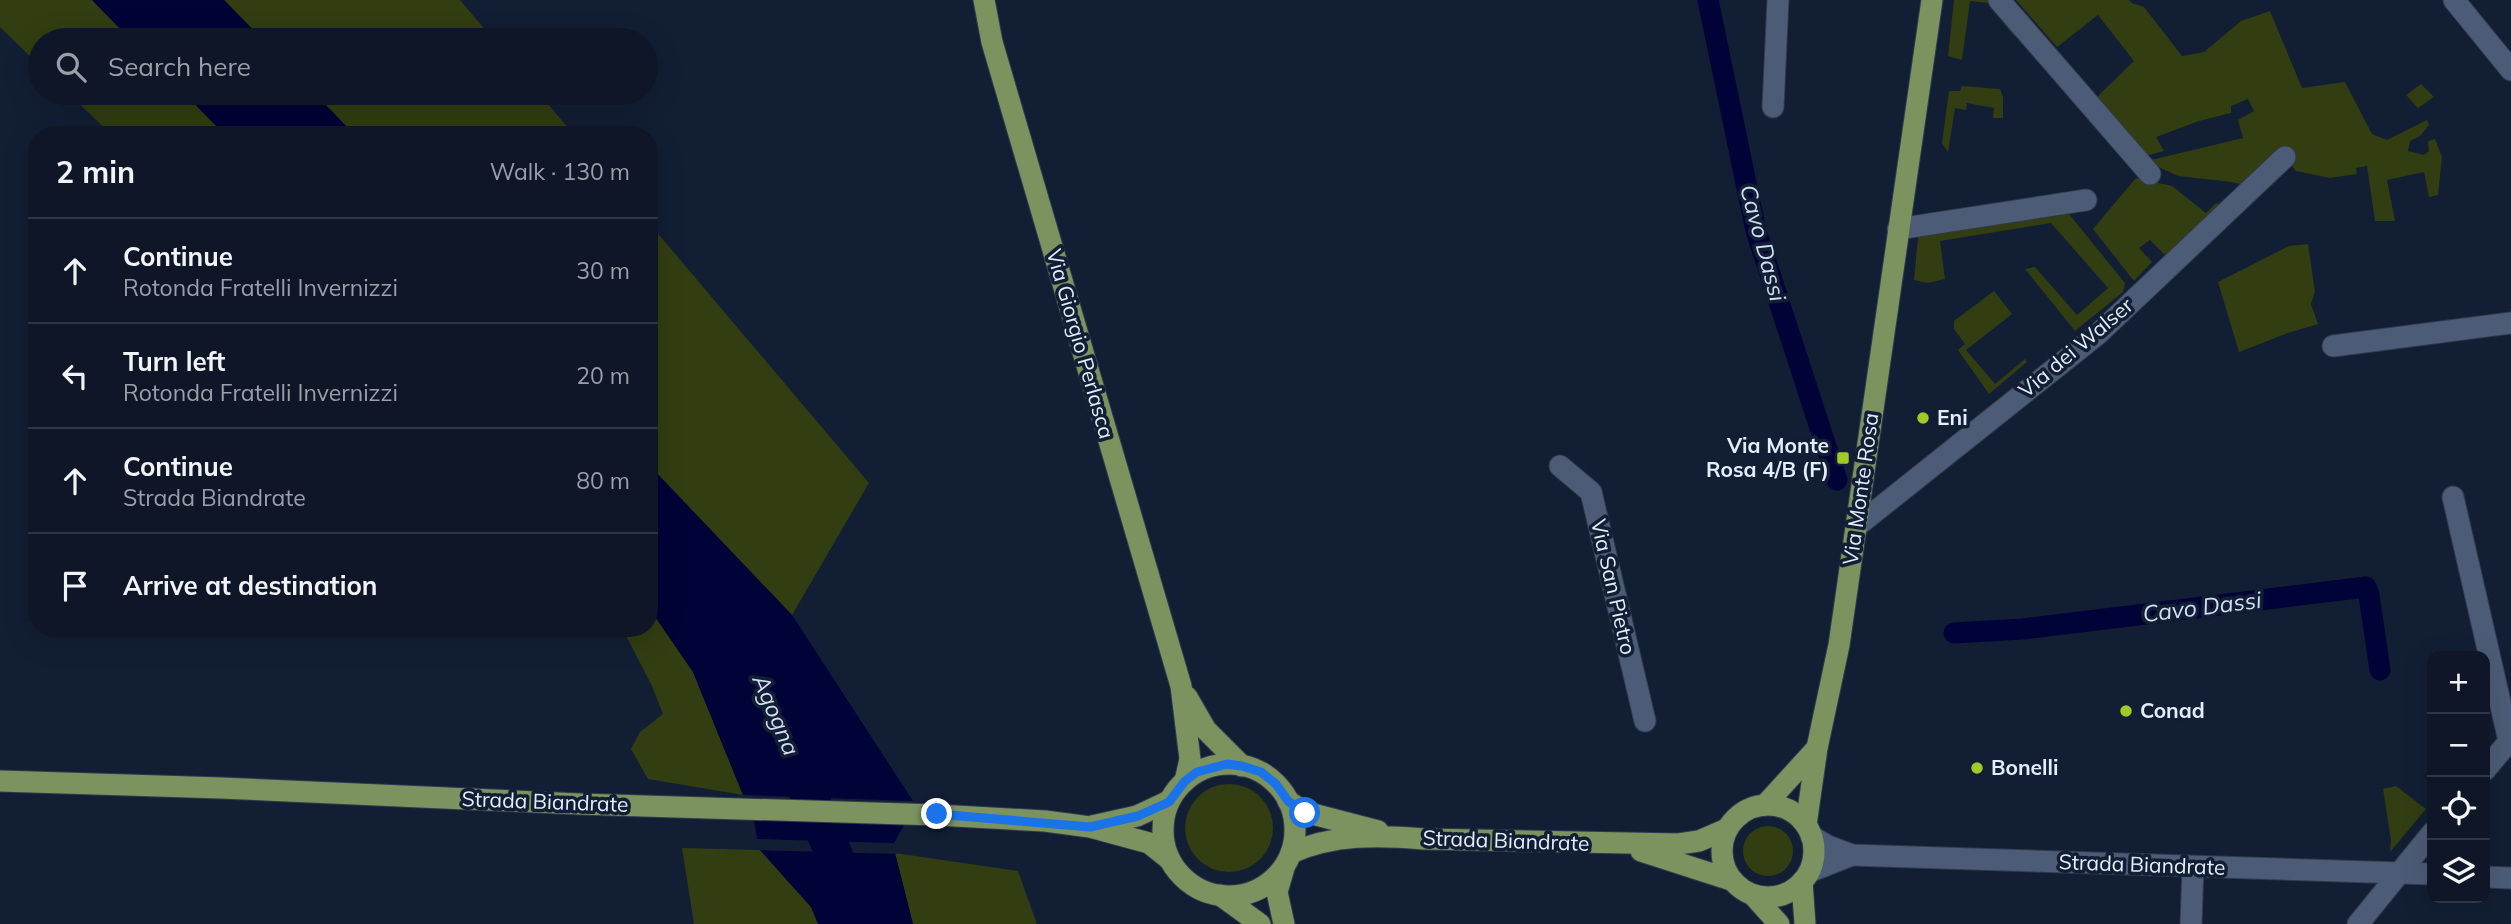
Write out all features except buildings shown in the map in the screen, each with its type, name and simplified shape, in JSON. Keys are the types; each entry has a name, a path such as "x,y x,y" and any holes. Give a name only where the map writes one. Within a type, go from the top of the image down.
{"main road":[{"name":"Via Giorgio Perlasca","path":"984,0 996,55 1181,687 1190,760 1185,781"},
{"name":"Via Monte Rosa","path":"1809,830 1817,748 1839,645 1932,0"},
{"name":"Via Giorgio Perlasca","path":"1181,687 1206,730 1242,766"},
{"path":"1765,805 1817,748"},
{"path":"1284,924 1277,892 1288,859 1294,827 1288,801 1276,784 1261,772 1227,764 1197,772 1185,781 1169,802 1164,820 1164,840 1169,859 1190,883 1205,891 1220,895 1239,895 1257,890 1273,880 1288,859"},
{"name":"Strada Biandrate","path":"0,781 937,814 1090,827 1149,843 1169,859"},
{"name":"Strada Biandrate","path":"1288,801 1305,813 1371,828 1389,836"},
{"name":"Strada Biandrate","path":"1090,827 1138,816 1169,802"},
{"path":"1779,924 1753,895 1731,880 1721,855 1727,829 1743,812 1765,805 1788,810 1809,830 1813,860 1806,877 1805,924"},
{"name":"Strada Biandrate","path":"1288,859 1315,842 1336,839 1389,836 1622,845 1678,844 1699,841 1727,829"},
{"name":"Strada Biandrate","path":"1622,845 1731,880"},
{"path":"1753,895 1779,896 1792,891 1806,877"},
{"path":"1220,895 1260,924"}],"street":[{"path":"1773,107 1778,0"},
{"path":"1998,0 2150,174"},
{"path":"2463,3 2511,70"},
{"name":"Via dei Walser","path":"1857,526 2098,334 2285,157"},
{"path":"1898,229 2086,200"},
{"path":"2333,346 2511,323"},
{"name":"Via San Pietro","path":"1560,466 1591,492 1645,721"},
{"path":"2453,497 2510,740 2490,764"},
{"name":"Strada Biandrate","path":"1809,830 1828,846 1852,855 2427,874"},
{"path":"2358,924 2427,840"},
{"name":"Strada Biandrate","path":"1806,877 1852,855"},
{"path":"2191,924 2193,867"},
{"path":"2490,877 2511,878"}],"green space":[{"path":"0,0 92,0 119,28 28,28 28,54 0,27"},
{"path":"224,0 460,0 484,28 251,28"},
{"path":"1954,0 1993,0 2017,30 2014,36 1988,3 1970,1 1962,60 1948,56"},
{"path":"2016,0 2129,0 2144,7 2182,56 2204,52 2241,21 2270,11 2302,88 2345,82 2372,134 2387,140 2427,120 2429,125 2420,136 2410,141 2408,151 2424,155 2429,151 2428,141 2435,139 2442,157 2438,195 2429,197 2424,172 2387,180 2395,221 2375,221 2367,166 2356,168 2357,174 2330,178 2296,171 2284,157 2253,187 2178,176 2152,164 2151,160 2243,138 2238,120 2254,111 2248,99 2231,106 2231,113 2199,121 2156,137 2164,151 2145,156 2097,97 2134,61 2098,15 2057,47"},
{"path":"2421,84 2434,97 2418,108 2406,95"},
{"path":"1962,86 2000,89 2003,97 2003,118 1993,118 1994,108 1967,103 1966,110 1955,108 1948,152 1942,143 1949,91 1960,91"},
{"path":"81,105 196,105 216,126 103,126"},
{"path":"326,105 549,105 566,126 346,126"},
{"path":"2136,178 2172,186 2206,213 2216,203 2223,207 2165,255 2150,240 2139,248 2152,262 2134,281 2093,229"},
{"path":"2069,214 2125,283 2123,292 2075,331 2025,269 2035,267 2077,315 2108,288 2051,223 1940,241 1945,279 1928,283 1914,280 1918,237"},
{"path":"658,234 869,483 792,615 658,474"},
{"path":"2308,244 2315,292 2311,304 2318,324 2239,352 2218,282 2289,246"},
{"path":"1994,291 2012,314 1966,350 1995,384 2025,359 2027,362 1989,394 1958,350 1965,344 1954,329 1954,321"},
{"path":"658,621 693,672 743,795 648,779 631,749 640,732 663,714 627,637 658,637"},
{"path":"1229,784 1254,791 1266,803 1273,828 1266,853 1254,865 1229,872 1204,865 1192,853 1185,828 1192,803 1204,791"},
{"path":"2396,786 2426,809 2390,852 2391,840 2383,789"},
{"path":"1768,826 1786,833 1793,851 1786,869 1768,876 1750,869 1743,851 1750,833"},
{"path":"682,848 760,850 811,907 818,924 694,924"},
{"path":"895,853 1018,871 1037,924 913,924"}],"water":[{"path":"92,0 224,0 251,28 119,28"},
{"path":"196,105 326,105 346,126 216,126"},
{"path":"658,474 792,615 913,801 743,795 693,672 658,621"},
{"path":"754,820 905,823 894,843 757,839"},
{"path":"760,850 895,853 913,924 818,924 811,907"}],"pier":[{"path":"743,795 916,802 913,805 744,798"},
{"path":"753,839 898,844 894,847 756,843"},
{"path":"760,846 895,850 898,854 757,850"}],"waterway":[{"name":"Cavo Dassi","path":"1708,0 1756,231 1837,480"},
{"name":"Cavo Dassi","path":"1954,633 2023,629 2366,587 2380,670"},
{"name":"Agogna","path":"791,752 863,924"}],"place":[{"name":"Eni","path":"1923,418"},
{"name":"Via Monte Rosa 4/B (F)","path":"1843,458"},
{"name":"Conad","path":"2126,711"},
{"name":"Bonelli","path":"1977,768"}],"route":[{"path":"937,814 1045,821 1090,827 1138,816 1169,802 1176,790 1197,772 1227,764 1261,772 1276,784 1288,801 1305,813"}]}
